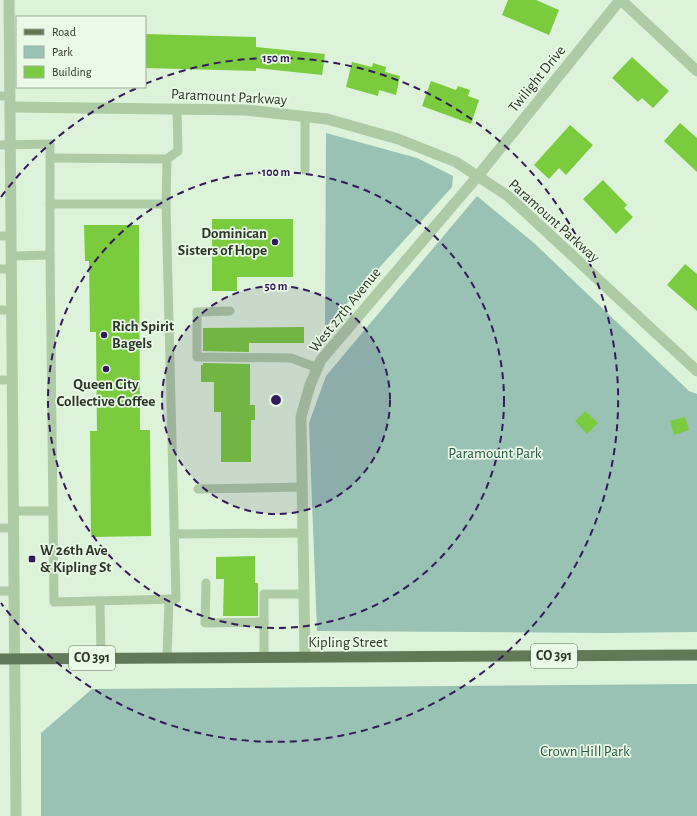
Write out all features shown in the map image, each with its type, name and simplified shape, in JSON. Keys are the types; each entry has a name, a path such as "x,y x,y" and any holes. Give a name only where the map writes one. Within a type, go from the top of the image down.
{"main road":[{"name":"Kipling Street","path":"0,659 697,655"}],"street":[{"path":"9,0 5,24 5,96 10,107 5,145 6,236 12,256 16,816"},
{"path":"621,0 697,71"},
{"name":"Twilight Drive","path":"477,177 621,0"},
{"name":"Paramount Parkway","path":"10,107 246,110 327,119 398,139 456,162 508,196 697,371"},
{"name":"West 27th Avenue","path":"305,657 301,417 310,385 321,360 477,177"}],"lane":[{"path":"51,158 167,159 178,151 177,110"},
{"path":"305,117 305,170"},
{"path":"5,145 50,144 52,511 54,602 176,599 166,204 167,159"},
{"path":"50,204 166,204"},
{"path":"12,256 50,255"},
{"path":"0,269 12,269"},
{"path":"0,310 12,310"},
{"path":"230,311 197,312 197,357 291,358 318,368"},
{"path":"0,380 13,380"},
{"path":"198,489 302,487"},
{"path":"14,511 52,511"},
{"path":"0,528 14,528"},
{"path":"174,534 303,533"},
{"path":"206,583 206,623 264,622"},
{"path":"0,591 14,591"},
{"path":"264,657 264,594 304,594"},
{"path":"167,658 169,599"},
{"path":"100,600 100,658"}],"green space":[{"path":"326,133 417,158 453,176 452,187 325,328"},
{"name":"Paramount Park","path":"477,196 534,243 689,391 697,394 697,632 607,633 317,631 309,423 326,376"},
{"name":"Crown Hill Park","path":"697,684 697,816 41,816 41,733 92,689"}],"building":[{"path":"508,0 536,0 559,10 549,35 502,15"},
{"path":"146,34 256,37 256,47 325,54 322,75 256,68 256,71 146,68"},
{"path":"632,57 669,91 653,108 642,98 638,102 612,78"},
{"path":"352,62 372,67 373,63 386,67 385,72 400,76 396,95 379,90 378,96 346,87"},
{"path":"431,81 456,90 458,86 470,90 468,96 479,100 471,124 422,106"},
{"path":"680,123 697,138 697,172 664,141"},
{"path":"570,125 593,145 566,175 559,168 549,179 534,165"},
{"path":"603,180 627,205 624,208 633,217 616,234 583,199"},
{"path":"212,219 293,219 293,277 237,277 237,291 212,291"},
{"path":"84,225 139,225 140,430 150,430 151,536 91,537 90,431 97,431 96,332 90,332 89,261 85,261"},
{"path":"685,264 697,274 697,311 667,285"},
{"path":"304,327 304,343 249,343 249,352 203,351 203,328"},
{"path":"203,363 250,364 250,405 255,405 255,420 251,420 251,462 221,462 221,412 214,412 214,382 201,382 201,365 203,365"},
{"path":"585,411 598,423 587,434 575,421"},
{"path":"685,417 689,430 674,435 670,421"},
{"path":"255,556 255,583 258,583 258,616 223,616 224,579 216,579 216,557"}],"place":[{"name":"Dominican Sisters of Hope","path":"275,242"},
{"name":"Rich Spirit Bagels","path":"104,335"},
{"name":"Queen City Collective Coffee","path":"106,369"},
{"name":"W 26th Ave & Kipling St","path":"32,559"}]}
